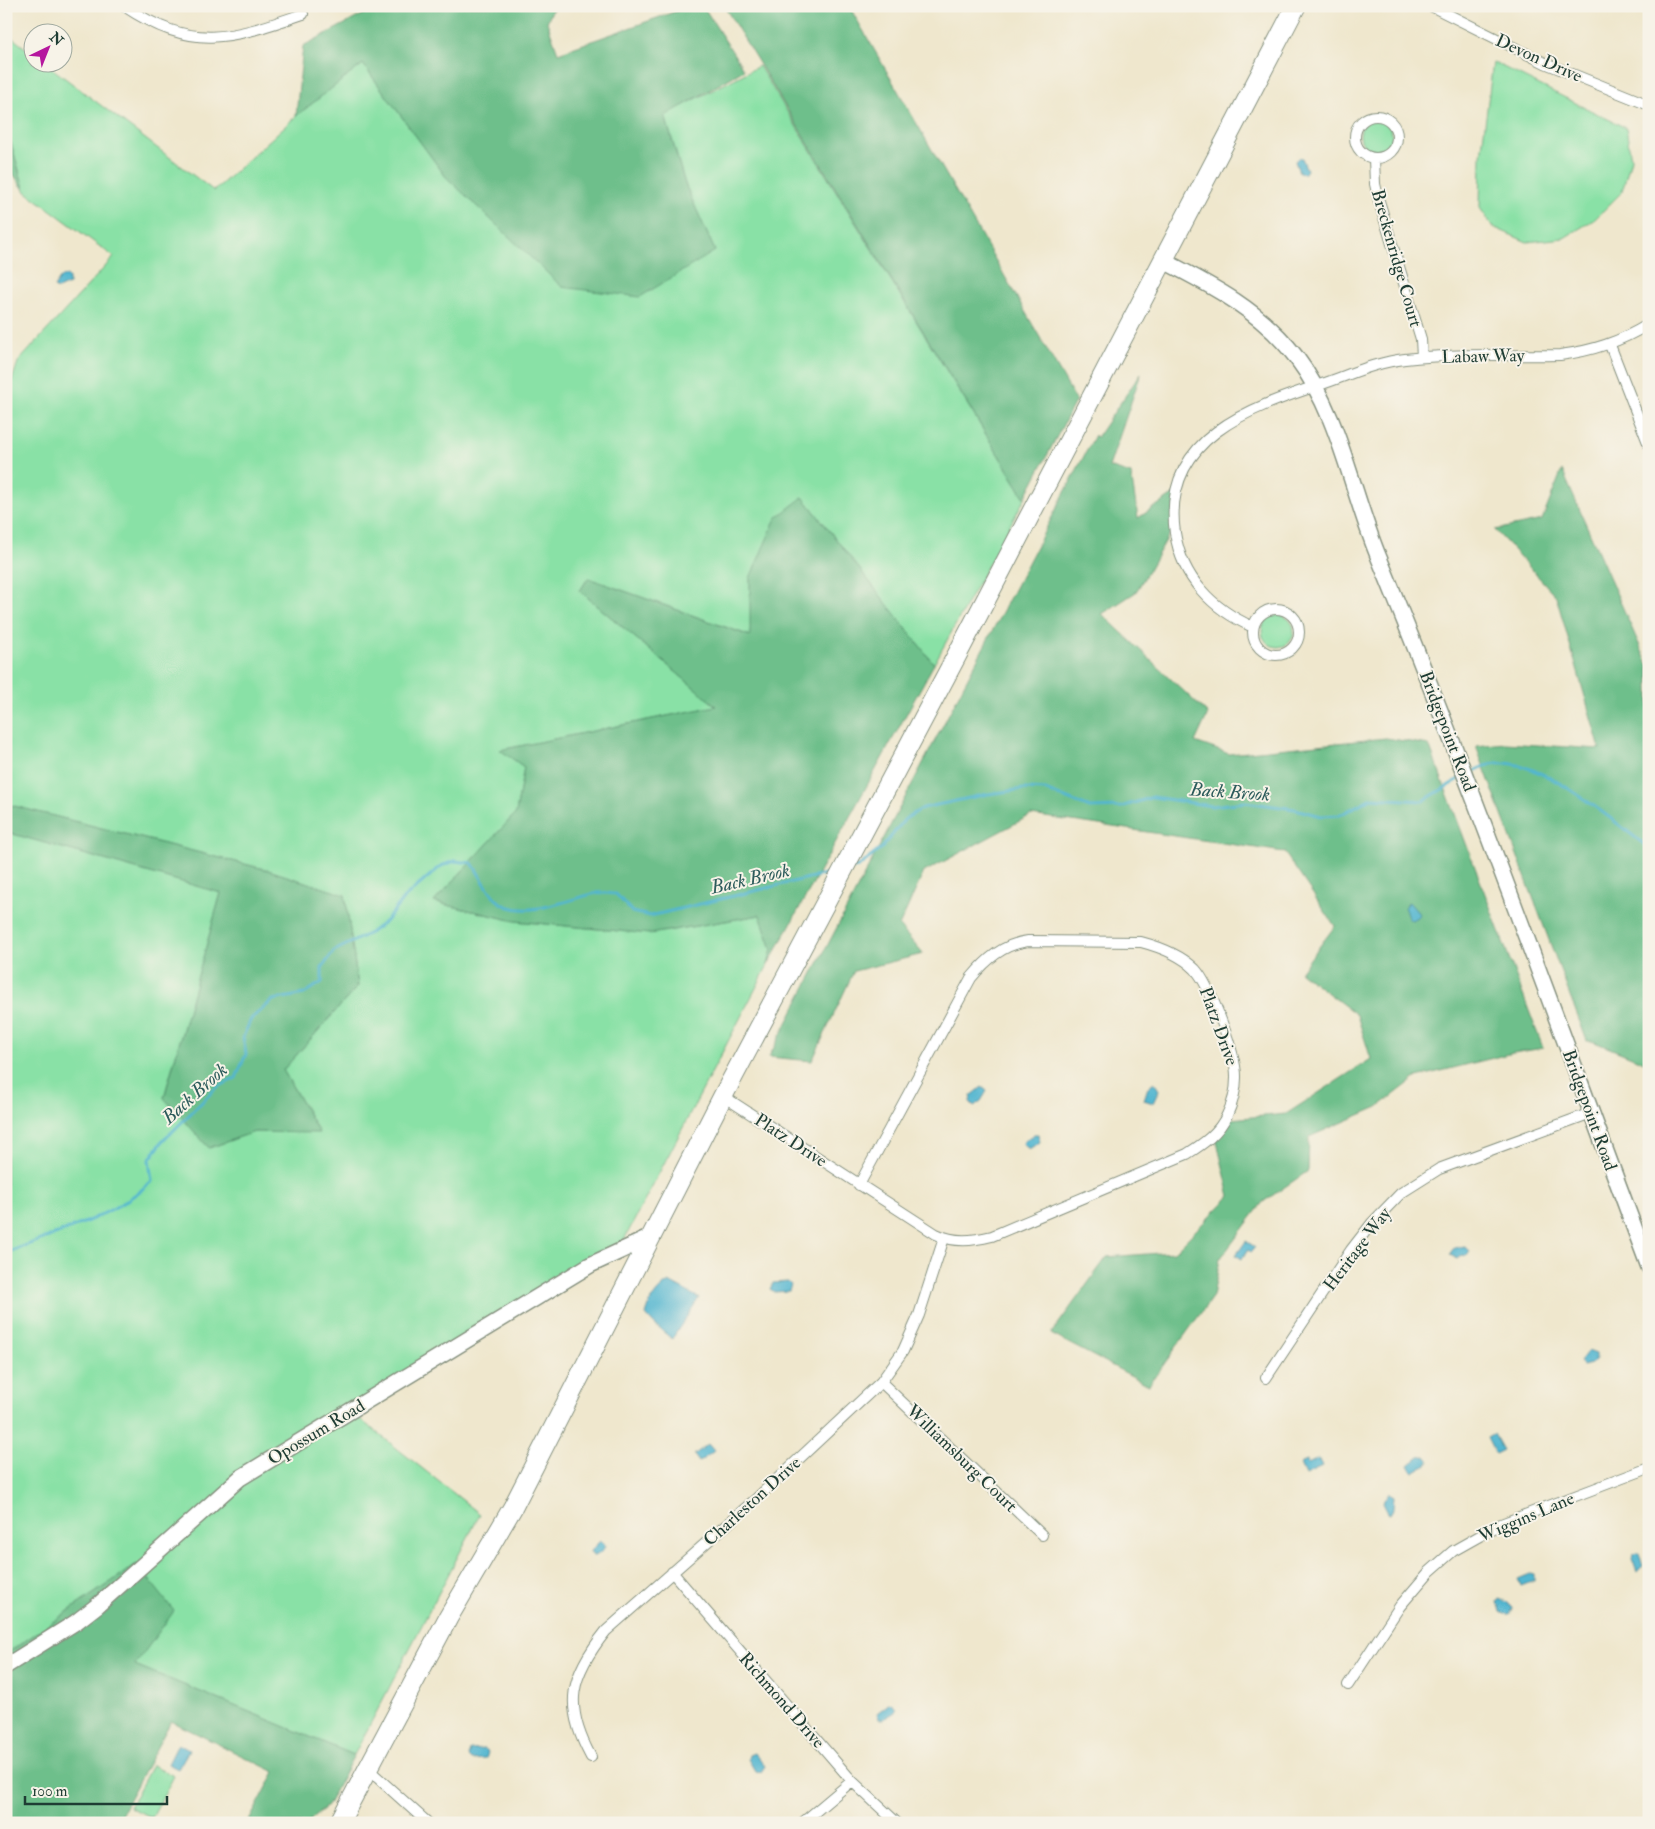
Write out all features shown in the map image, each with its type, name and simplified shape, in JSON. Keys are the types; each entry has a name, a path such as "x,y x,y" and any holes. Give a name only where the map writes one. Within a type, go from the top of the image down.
{"highway":[{"path":"339,1823 448,1618 512,1507 723,1096 957,655 1296,6"}],"street":[{"path":"124,6 158,27 198,37 223,38 256,30 303,14"},
{"name":"Devon Drive","path":"1431,6 1545,63 1649,105"},
{"path":"1380,116 1392,123 1398,136 1388,155 1374,158 1367,156 1358,147 1355,134 1361,122 1366,118 1380,116"},
{"name":"Breckenridge Court","path":"1374,158 1375,184 1379,201 1421,339 1422,357"},
{"name":"Bridgepoint Road","path":"1162,260 1232,297 1252,312 1282,340 1316,386 1334,428 1366,526 1424,668 1591,1112 1645,1246 1649,1267"},
{"name":"Labaw Way","path":"1253,627 1232,618 1199,590 1187,570 1177,543 1174,523 1179,484 1186,465 1198,448 1225,424 1254,410 1316,386 1383,363 1422,357 1560,355 1610,345 1649,324"},
{"path":"1610,345 1649,445"},
{"path":"1267,610 1282,610 1288,612 1298,624 1298,638 1290,651 1274,656 1260,649 1255,642 1253,627 1256,620 1267,610"},
{"name":"Platz Drive","path":"723,1096 860,1185 944,1238 972,1241 992,1236 1187,1154 1206,1141 1219,1128 1231,1106 1236,1078 1234,1061 1205,983 1186,961 1156,946 1141,942 1028,941 1018,942 1002,948 982,965 971,978 860,1185"},
{"name":"Heritage Way","path":"1266,1378 1351,1250 1372,1223 1401,1193 1439,1169 1591,1112"},
{"name":"Opossum Road","path":"6,1666 76,1622 98,1605 240,1478 590,1265 652,1236"},
{"name":"Charleston Drive","path":"591,1757 581,1738 573,1715 578,1677 588,1654 606,1631 756,1498 881,1382 903,1350 919,1316 944,1238"},
{"name":"Williamsburg Court","path":"881,1382 1042,1534"},
{"name":"Wiggins Lane","path":"1348,1685 1400,1606 1429,1572 1453,1551 1501,1524 1649,1468"},
{"name":"Richmond Drive","path":"672,1572 852,1781 897,1823"},
{"path":"368,1769 428,1823"},
{"path":"802,1823 852,1781"}],"green space":[{"path":"379,6 554,6 547,22 558,53 691,6 703,6 744,70 665,116 685,184 715,251 640,297 562,287 446,177 363,64 296,116 303,46"},
{"path":"724,6 849,6 1076,400 1025,498"},
{"path":"6,33 22,45 22,72 57,72 214,191 296,116 363,64 446,177 715,251 685,184 665,115 759,66 1025,498 934,664 803,497 750,578 751,636 588,578 580,591 716,706 501,750 524,767 516,813 434,902 515,921 650,934 760,915 772,949 768,965 624,1240 347,1409 480,1514 354,1755 135,1665 137,1564 6,1654 6,832 221,893 164,1097 209,1148 254,1132 319,1132 283,1070 358,986 345,895 268,870 6,804 6,399 18,362 114,257 25,191 6,126"},
{"path":"1493,62 1626,128 1631,159 1622,192 1595,219 1564,238 1527,242 1493,227 1480,208 1481,156"},
{"path":"1376,119 1382,120 1387,124 1391,129 1391,141 1387,146 1382,150 1376,151 1370,150 1365,146 1361,141 1360,135 1361,129 1365,124 1370,120"},
{"path":"6,126 25,191 6,164"},
{"path":"1141,373 1109,467 1131,474 1138,518 1179,491 1176,523 1136,592 1102,614 1208,714 1195,742 1229,754 1386,738 1429,745 1543,1048 1513,1053 1417,1077 1378,1107 1309,1137 1308,1171 1263,1202 1220,1259 1213,1296 1149,1385 1051,1334 1107,1257 1174,1252 1230,1196 1216,1138 1230,1119 1286,1114 1371,1059 1357,1015 1300,972 1335,926 1284,852 1031,815 924,872 899,926 923,954 854,971 812,1061 769,1057 1095,435 1097,437"},
{"path":"1562,470 1649,667 1649,1064 1592,1041 1587,1041 1476,746 1505,743 1600,749 1556,596 1495,530 1542,520"},
{"path":"803,497 934,664 768,965 772,949 760,915 650,934 515,921 434,902 516,813 524,767 500,750 716,706 580,591 588,578 750,636 750,578 776,518"},
{"path":"1278,615 1284,616 1289,620 1293,625 1293,637 1289,642 1284,646 1278,647 1272,646 1267,642 1263,637 1262,631 1263,625 1267,620 1272,616"},
{"path":"6,804 268,870 345,895 358,986 283,1070 319,1133 254,1132 209,1148 164,1098 221,893 6,832"},
{"path":"137,1564 174,1611 135,1665 354,1755 327,1806 307,1823 248,1823 275,1772 171,1721 119,1818 98,1823 6,1823 6,1789 9,1787 6,1783 6,1654"},
{"path":"152,1765 174,1776 152,1818 130,1807"}],"water":[{"path":"1298,158 1302,158 1307,170 1304,174 1299,172 1295,161"},
{"path":"67,275 69,284 58,289 54,287 61,277"},
{"path":"1409,902 1420,915 1412,920 1409,919 1404,907"},
{"path":"1154,1082 1159,1090 1153,1103 1144,1100 1148,1087"},
{"path":"982,1087 987,1091 981,1101 974,1106 970,1102 971,1096"},
{"path":"1034,1134 1038,1134 1040,1142 1029,1149 1023,1144 1024,1141"},
{"path":"1246,1241 1255,1247 1251,1252 1248,1250 1242,1259 1236,1255"},
{"path":"1465,1246 1470,1251 1466,1256 1463,1255 1458,1259 1450,1255 1454,1248"},
{"path":"669,1282 699,1298 672,1339 646,1315 654,1296 660,1288"},
{"path":"788,1282 791,1285 789,1291 774,1292 770,1289 773,1283"},
{"path":"1588,1351 1596,1354 1596,1359 1591,1364 1583,1366 1579,1362"},
{"path":"1494,1434 1503,1450 1495,1454 1487,1438"},
{"path":"708,1444 714,1451 699,1462 694,1455"},
{"path":"1426,1456 1430,1461 1428,1465 1413,1472 1409,1465 1419,1457"},
{"path":"1318,1459 1322,1467 1305,1475 1300,1464 1307,1461 1308,1464"},
{"path":"1389,1493 1394,1496 1393,1509 1390,1514 1387,1513 1382,1503"},
{"path":"600,1541 605,1545 599,1554 593,1556 590,1551"},
{"path":"1639,1553 1643,1567 1637,1572 1632,1559 1633,1554"},
{"path":"1530,1574 1534,1575 1534,1581 1521,1586 1518,1579"},
{"path":"1499,1599 1507,1602 1513,1608 1510,1615 1500,1611 1497,1602"},
{"path":"890,1703 896,1708 895,1712 884,1719 879,1719 877,1713"},
{"path":"178,1744 189,1750 178,1769 168,1764"},
{"path":"484,1749 488,1752 486,1759 471,1760 468,1757 470,1750"},
{"path":"754,1753 765,1766 761,1772 755,1771 748,1759 749,1755"}],"waterway":[{"name":"Back Brook","path":"1469,774 1490,764 1497,763 1515,764 1535,771 1577,794 1649,848"},
{"name":"Back Brook","path":"852,868 858,867 882,848 905,819 923,808 988,794 1024,789 1045,790 1090,808 1121,807 1153,797 1212,806 1245,802 1295,809 1321,816 1340,815 1371,798 1423,801 1461,778"},
{"name":"Back Brook","path":"6,1253 101,1215 136,1194 152,1181 149,1160 162,1142 216,1088 236,1078 246,1054 243,1037 251,1019 273,1000 304,994 322,982 322,968 334,951 370,933 386,921 403,899 441,866 455,861 472,863 496,899 506,906 518,909 545,907 602,893 616,894 632,912 650,916 834,872"}]}
